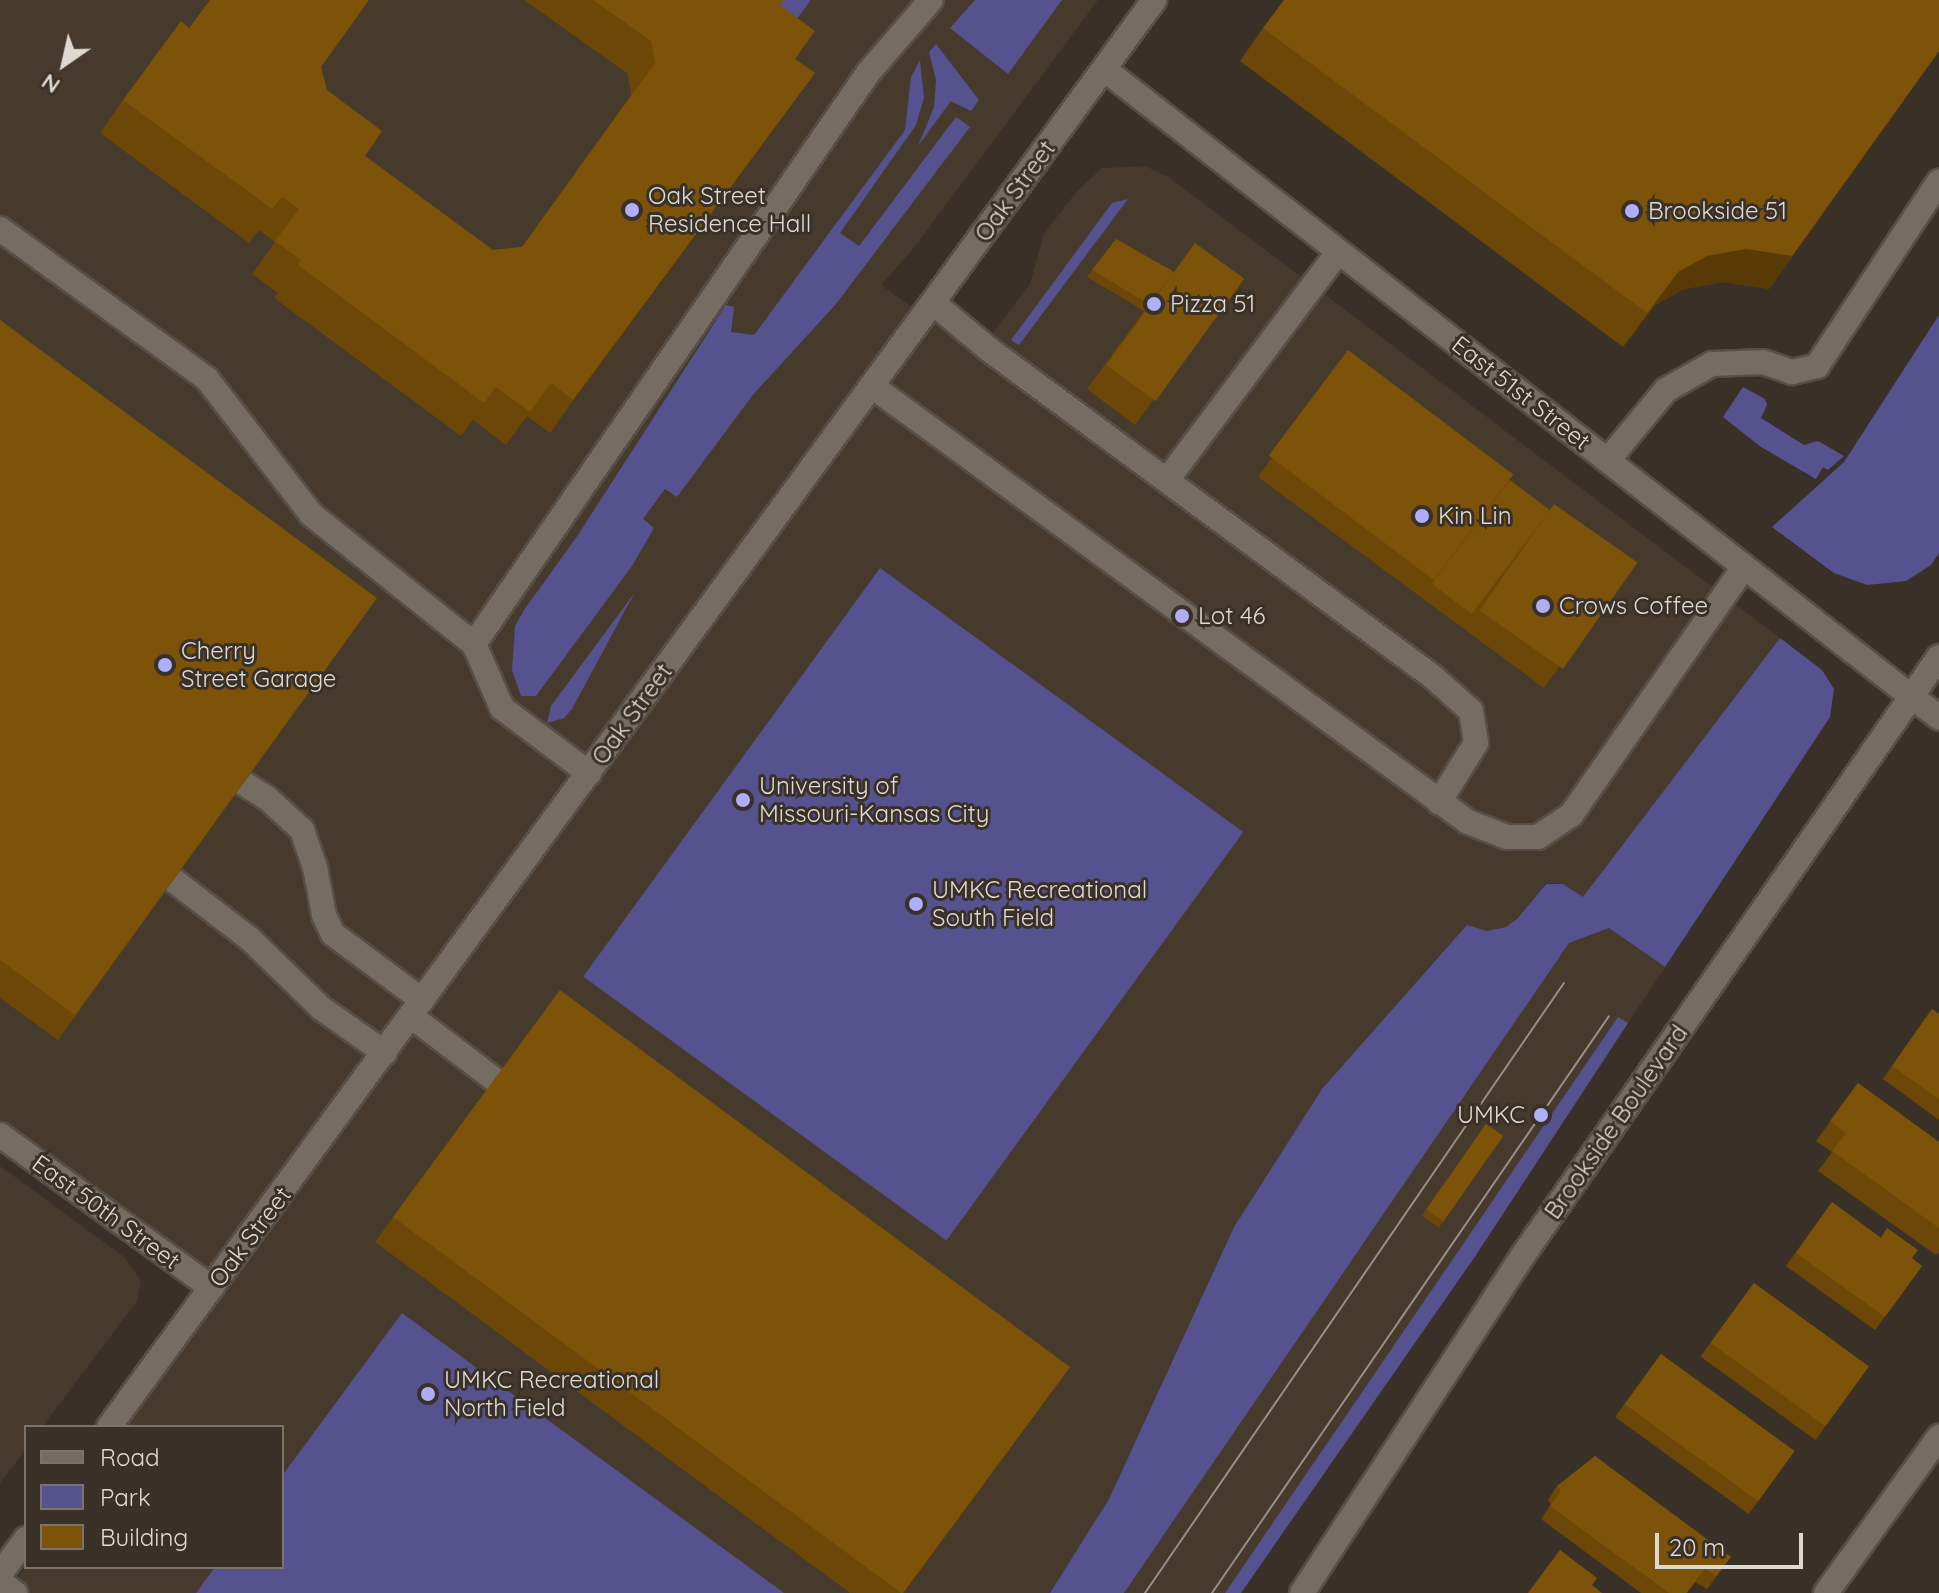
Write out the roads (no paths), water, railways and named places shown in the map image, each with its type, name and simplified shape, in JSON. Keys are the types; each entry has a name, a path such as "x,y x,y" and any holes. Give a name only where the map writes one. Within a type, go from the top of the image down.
{"street":[{"path":"474,644 868,73 931,0"},
{"name":"Oak Street","path":"110,1425 1154,0"},
{"name":"East 51st Street","path":"1104,69 1743,568 1939,717"},
{"path":"1608,460 1666,390 1712,364 1763,362 1792,372 1817,366 1939,182"},
{"path":"0,229 207,379 311,514 474,644 502,708 589,773"},
{"path":"1167,480 1338,252"},
{"path":"933,303 1433,677 1471,711 1476,743 1439,802"},
{"path":"872,386 1439,802 1468,822 1507,837 1538,837 1571,815 1743,568"},
{"name":"Brookside Boulevard","path":"1302,1593 1524,1254 1939,657"},
{"path":"243,783 267,798 302,830 315,867 324,915 333,934 495,1080"},
{"path":"173,880 250,939 321,1008 385,1053"},
{"name":"East 50th Street","path":"0,1135 212,1288"},
{"path":"1826,1593 1939,1437"},
{"path":"0,1574 24,1542"},
{"path":"0,1582 15,1593"}],"tram line":[{"path":"1145,1593 1564,983"},
{"path":"1212,1593 1609,1016"}],"place":[{"name":"Oak Street Residence Hall","path":"632,210"},
{"name":"Brookside 51","path":"1632,211"},
{"name":"Pizza 51","path":"1154,304"},
{"name":"Kin Lin","path":"1422,516"},
{"name":"Crows Coffee","path":"1543,606"},
{"name":"Lot 46","path":"1182,616"},
{"name":"Cherry Street Garage","path":"165,665"},
{"name":"University of Missouri-Kansas City","path":"743,800"},
{"name":"UMKC Recreational South Field","path":"916,904"},
{"name":"UMKC","path":"1541,1115"},
{"name":"UMKC Recreational North Field","path":"428,1394"}]}
